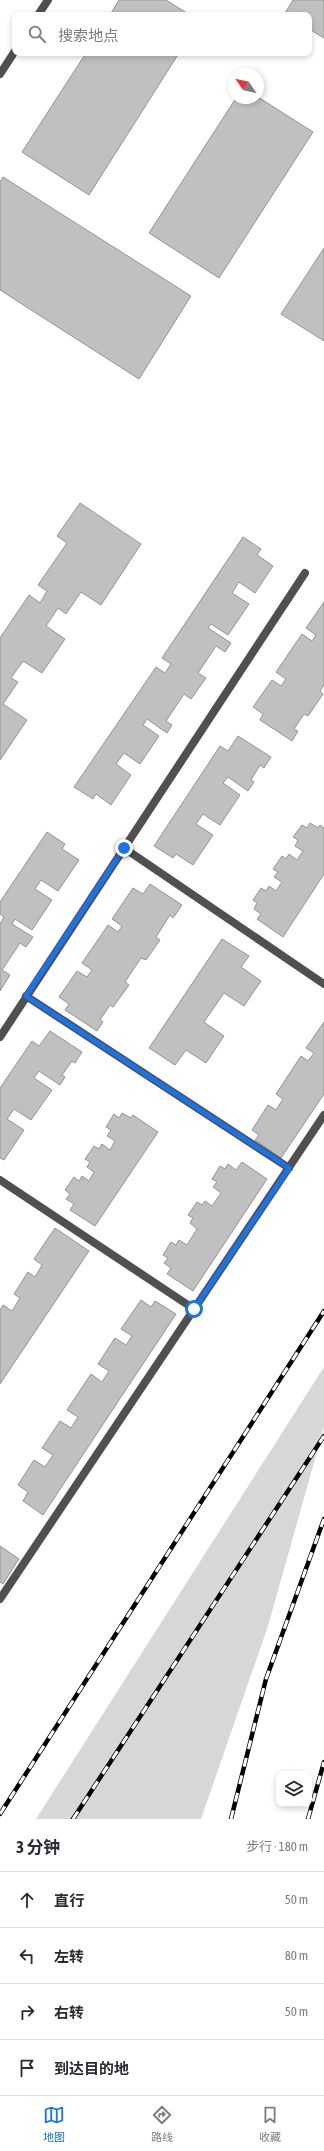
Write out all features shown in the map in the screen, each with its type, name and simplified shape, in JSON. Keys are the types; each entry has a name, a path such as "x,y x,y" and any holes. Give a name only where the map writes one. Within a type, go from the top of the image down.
{"lane":[{"path":"40,12 48,0"},
{"path":"0,74 12,56"},
{"path":"0,1037 304,573"},
{"path":"124,848 324,984"},
{"path":"26,996 289,1168"},
{"path":"0,1599 324,1115"},
{"path":"0,1180 194,1309"}],"shaded area":[{"path":"324,1367 324,1427 268,1626 201,1819 36,1819"}],"building":[{"path":"119,0 166,0 185,12 112,12"},
{"path":"293,0 324,0 324,38 312,31 312,12 286,12"},
{"path":"84,56 177,56 89,195 22,152"},
{"path":"264,101 313,132 219,278 149,233 232,104 264,104"},
{"path":"3,177 191,296 139,379 0,290 0,182"},
{"path":"324,248 324,341 281,314"},
{"path":"80,503 141,544 101,605 81,592 66,614 58,608 46,626 65,639 42,673 23,661 11,678 18,682 3,704 27,720 0,760 0,638 29,595 40,603 47,591 38,585 67,543 57,536"},
{"path":"243,537 261,549 257,555 273,566 255,593 239,582 232,593 249,604 228,635 211,624 208,628 231,643 225,652 216,646 198,673 206,678 191,699 184,694 166,721 172,725 167,733 147,719 143,725 159,736 140,764 124,753 116,764 131,775 111,805 96,794 93,799 74,787 156,667 165,673 171,664 162,658"},
{"path":"324,602 324,685 320,691 323,694 308,716 304,714 294,729 298,731 292,741 260,720 263,714 253,707 272,680 281,686 286,679 276,672 302,634 312,641 316,635 306,628"},
{"path":"238,736 271,757 264,768 260,765 251,780 254,782 248,791 228,777 223,783 240,795 220,825 203,814 196,824 213,835 193,865 176,854 173,858 154,846 220,746 228,751"},
{"path":"310,823 318,828 320,825 324,828 324,874 283,937 257,919 261,914 254,909 257,903 253,900 261,888 266,891 269,886 276,891 282,882 274,877 278,872 273,869 282,856 286,859 289,854 297,860 303,851 295,846 298,840 293,837 302,825 307,828"},
{"path":"47,832 65,844 62,849 79,860 58,891 41,880 35,889 52,900 32,930 15,919 12,924 33,937 26,947 20,943 2,970 10,975 0,991 0,924 4,917 0,914 0,902"},
{"path":"150,884 182,905 173,918 170,915 156,937 160,940 146,960 141,958 125,982 129,985 113,1007 110,1005 100,1020 103,1022 97,1031 65,1010 69,1004 59,997 77,971 87,977 92,970 82,963 108,925 118,932 122,926 112,919 133,888 143,894"},
{"path":"222,939 249,956 241,967 261,981 244,1006 224,993 204,1022 224,1036 206,1063 186,1050 175,1065 149,1048"},
{"path":"324,1022 324,1094 281,1158 255,1140 259,1135 252,1130 268,1105 276,1110 283,1099 276,1094 301,1056 308,1061 314,1053 306,1048"},
{"path":"50,1031 82,1052 75,1063 72,1061 62,1075 65,1077 60,1085 39,1071 34,1078 52,1090 31,1120 14,1109 7,1119 24,1130 4,1160 0,1158 0,1088 32,1041 39,1046"},
{"path":"122,1113 131,1118 133,1115 158,1132 95,1226 70,1210 74,1204 66,1199 70,1194 65,1190 74,1177 79,1181 82,1176 89,1181 94,1172 87,1167 90,1162 85,1159 94,1146 99,1149 102,1144 110,1150 115,1141 107,1136 111,1130 106,1127 114,1114 119,1118"},
{"path":"242,1162 267,1179 193,1291 167,1274 171,1268 164,1263 168,1258 163,1255 171,1242 176,1245 179,1240 187,1245 197,1229 190,1223 193,1218 188,1215 197,1202 202,1205 205,1201 212,1206 221,1193 213,1187 217,1182 212,1179 220,1166 225,1169 228,1164 236,1170"},
{"path":"55,1228 89,1251 0,1384 0,1310 3,1305 12,1311 20,1298 14,1294 28,1272 35,1277 42,1265 34,1259"},
{"path":"141,1300 151,1307 155,1301 176,1314 43,1515 23,1501 28,1492 18,1485 34,1460 45,1467 53,1455 42,1448 60,1421 71,1428 78,1417 67,1410 91,1374 102,1382 109,1371 98,1364 115,1338 126,1345 132,1336 121,1329"},
{"path":"0,1546 19,1559 3,1584 0,1582"}],"railway":[{"path":"0,1814 324,1311"},
{"path":"73,1819 324,1436"},
{"path":"231,1819 266,1679 324,1519"},
{"path":"308,1819 324,1762"}],"route":[{"path":"124,848 26,996 289,1168 194,1309"}]}
